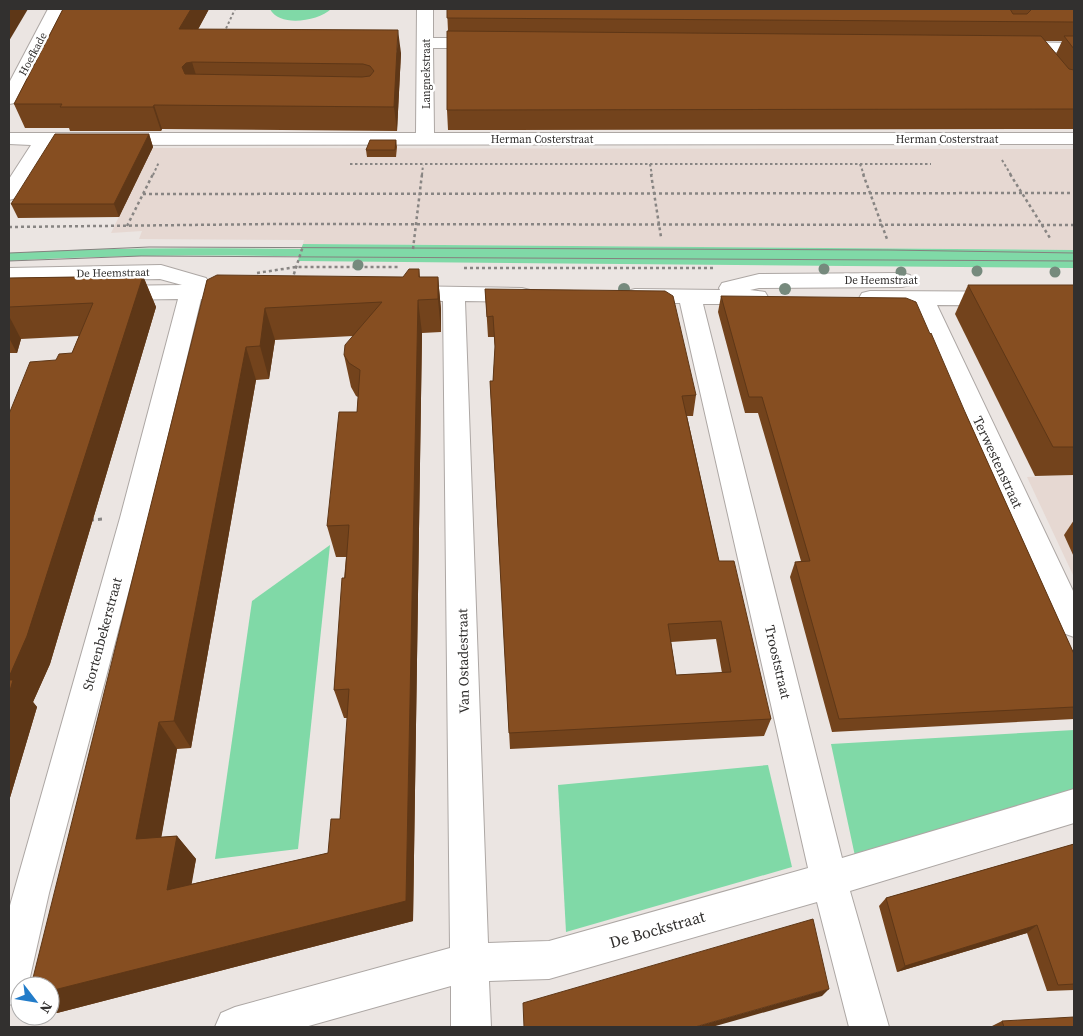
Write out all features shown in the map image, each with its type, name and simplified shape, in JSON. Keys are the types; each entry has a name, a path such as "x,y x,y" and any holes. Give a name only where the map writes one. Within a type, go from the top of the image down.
{"street":[{"name":"Hoefkade","path":"9,99 56,9"},
{"name":"Langnekstraat","path":"425,9 425,139"},
{"path":"426,42 499,43"},
{"path":"1002,47 1074,48"},
{"path":"1038,47 1050,62"},
{"name":"Herman Costerstraat","path":"9,139 1074,139"},
{"path":"9,194 44,139"},
{"name":"De Heemstraat","path":"9,275 161,272 193,287"},
{"name":"De Heemstraat","path":"690,296 759,281 1074,281"},
{"name":"De Heemstraat","path":"9,295 193,287 245,292 288,292"},
{"name":"Stortenbekerstraat","path":"9,986 30,893 134,518 193,287"},
{"path":"387,293 543,295"},
{"name":"Van Ostadestraat","path":"454,294 471,1027"},
{"name":"De Heemstraat","path":"611,296 1074,299"},
{"name":"Trooststraat","path":"690,296 829,880 869,1027"},
{"name":"Terwestenstraat","path":"923,299 1074,624"},
{"name":"De Bockstraat","path":"235,1027 470,962 549,960 829,880 1074,806"}],"path":[{"path":"220,40 235,9"},
{"path":"127,226 168,139"},
{"path":"413,249 425,139"},
{"path":"647,139 661,237"},
{"path":"851,139 887,239"},
{"path":"991,140 1050,238"},
{"path":"158,163 168,163"},
{"path":"994,163 1013,163"},
{"path":"345,164 937,164"},
{"path":"143,194 1074,193"},
{"path":"9,227 416,224 1074,225"},
{"path":"288,292 303,246"},
{"path":"86,520 134,518"}],"shaded area":[{"path":"152,148 1074,149 1074,250 303,244 304,240 139,239 142,231 111,233"},
{"path":"1074,475 1074,577 1027,477"}],"green space":[{"path":"270,9 331,9 317,17 290,21 275,15"},
{"path":"303,244 1074,250 1074,268 298,261 299,256 117,257 9,261 9,253 191,248 301,249"},
{"path":"330,545 298,849 215,859 252,601"},
{"path":"1074,730 1074,790 855,856 831,744"},
{"path":"768,765 792,867 566,932 558,785"}],"building":[{"path":"63,9 191,9 179,29 398,30 394,107 154,105 153,107 60,107 62,104 14,104","holes":["192,62 363,64 370,66 374,71 370,76 185,74 182,67 186,63"]},
{"path":"447,9 1010,9 1013,14 1027,14 1031,10 1029,9 1074,9 1074,22 447,18"},
{"path":"447,31 1041,36 1069,69 1074,70 1074,109 447,110"},
{"path":"1064,36 1074,36 1074,49"},
{"path":"55,134 149,134 114,204 11,204"},
{"path":"370,140 396,140 395,150 366,150"},
{"path":"409,269 419,269 419,277 438,277 438,299 418,300 406,901 60,988 60,976 33,976 207,280 217,275 403,277","holes":["382,302 345,345 344,355 349,363 360,370 357,412 339,412 327,526 349,525 345,578 342,578 334,690 349,689 340,819 331,819 328,853 167,890 177,836 136,839 159,722 174,721 246,347 260,346 265,308"]},
{"path":"143,276 27,636 9,677 9,414 30,362 56,360 59,354 72,353 93,303 9,307 9,278"},
{"path":"968,285 1074,285 1074,447 1053,447"},
{"path":"485,289 665,291 673,296 696,395 682,396 719,561 734,561 771,719 509,733 490,381 493,381 495,346 493,316 487,317","holes":["721,621 731,672 676,675 668,624"]},
{"path":"721,296 906,298 916,302 1074,654 1074,707 839,719 795,562 810,561 762,397 749,397"},
{"path":"9,680 13,680 9,694"},
{"path":"1074,844 1074,984 1058,985 1037,925 905,966 886,898"},
{"path":"813,919 829,989 695,1027 524,1027 523,1003"},
{"path":"1074,1017 1074,1027 1004,1027 1002,1021"}],"tram line":[{"path":"9,253 149,247 889,250 1074,253"},
{"path":"9,261 141,256 1074,261"}]}
